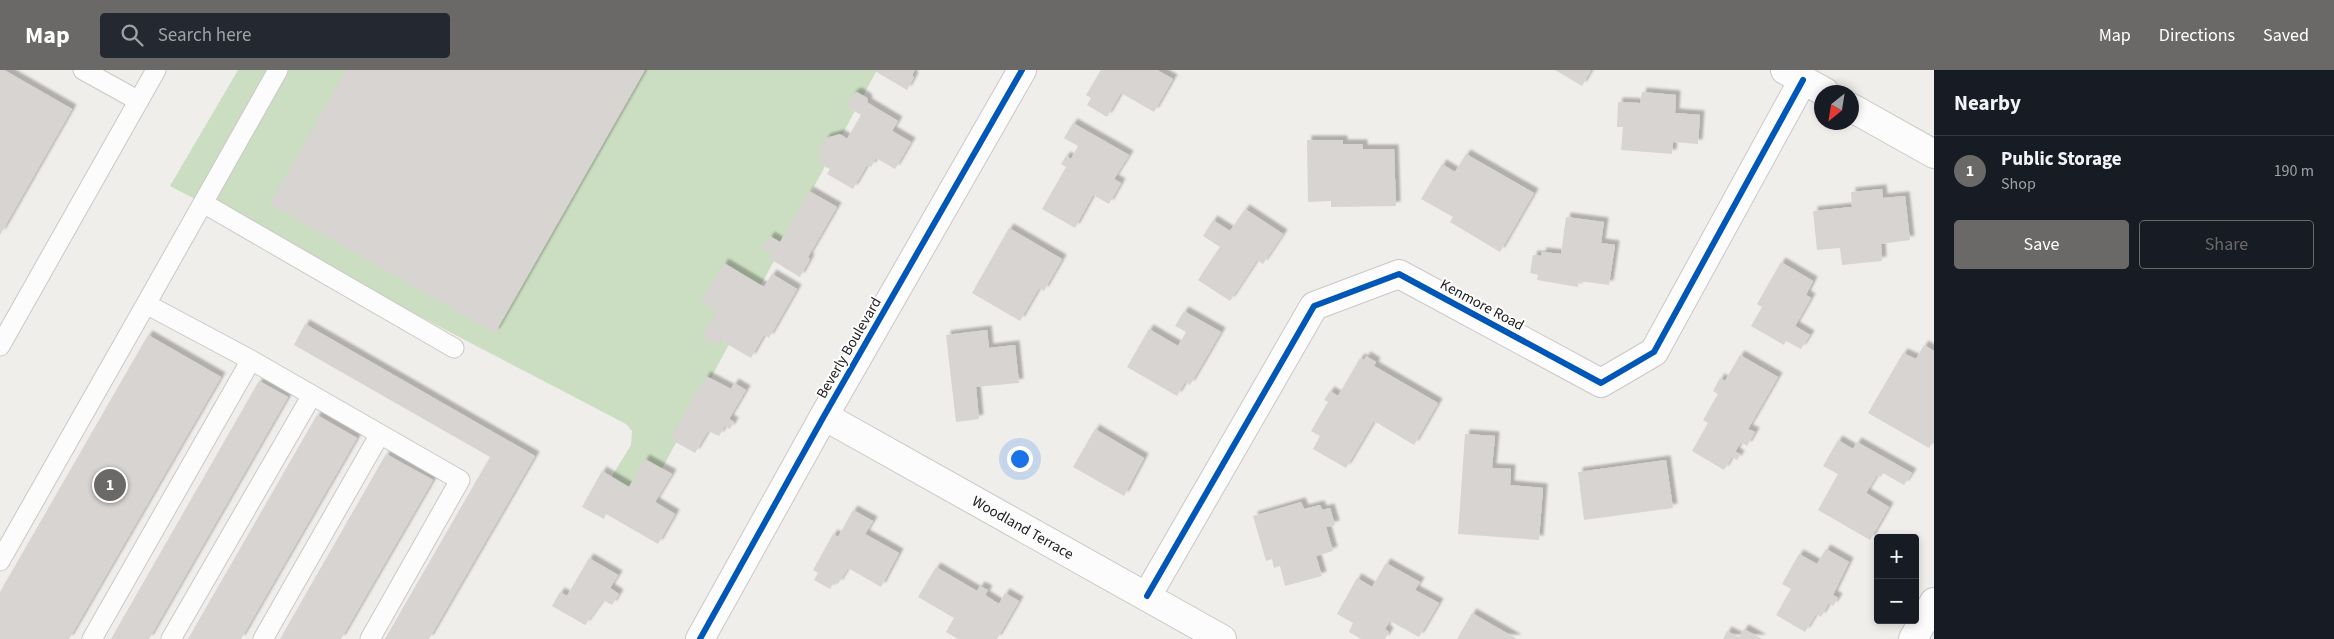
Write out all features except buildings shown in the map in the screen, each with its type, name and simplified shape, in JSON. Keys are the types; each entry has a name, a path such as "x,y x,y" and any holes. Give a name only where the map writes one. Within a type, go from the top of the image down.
{"street":[{"name":"Beverly Boulevard","path":"700,639 824,416 1022,70"},
{"name":"Kenmore Road","path":"1147,596 1314,306 1399,274 1601,383 1654,352 1804,81"},
{"path":"1859,112 1934,154"},
{"name":"Woodland Terrace","path":"824,416 1222,639"},
{"path":"1913,639 1934,602"}],"lane":[{"path":"83,70 138,101"},
{"path":"0,346 156,70"},
{"path":"0,561 278,70"},
{"path":"203,203 454,348"},
{"path":"146,304 251,360 460,480 370,639"},
{"path":"92,639 251,360"},
{"path":"171,639 312,395"},
{"path":"263,639 380,434"}],"green space":[{"path":"238,70 877,70 644,502 609,481 631,445 632,431 626,424 170,186"}],"cycle path":[{"path":"700,639 824,416 1022,70"},
{"path":"1147,596 1314,306 1399,274 1601,383 1654,352 1803,80"}],"place":[{"name":"Public Storage","path":"110,485"}]}
